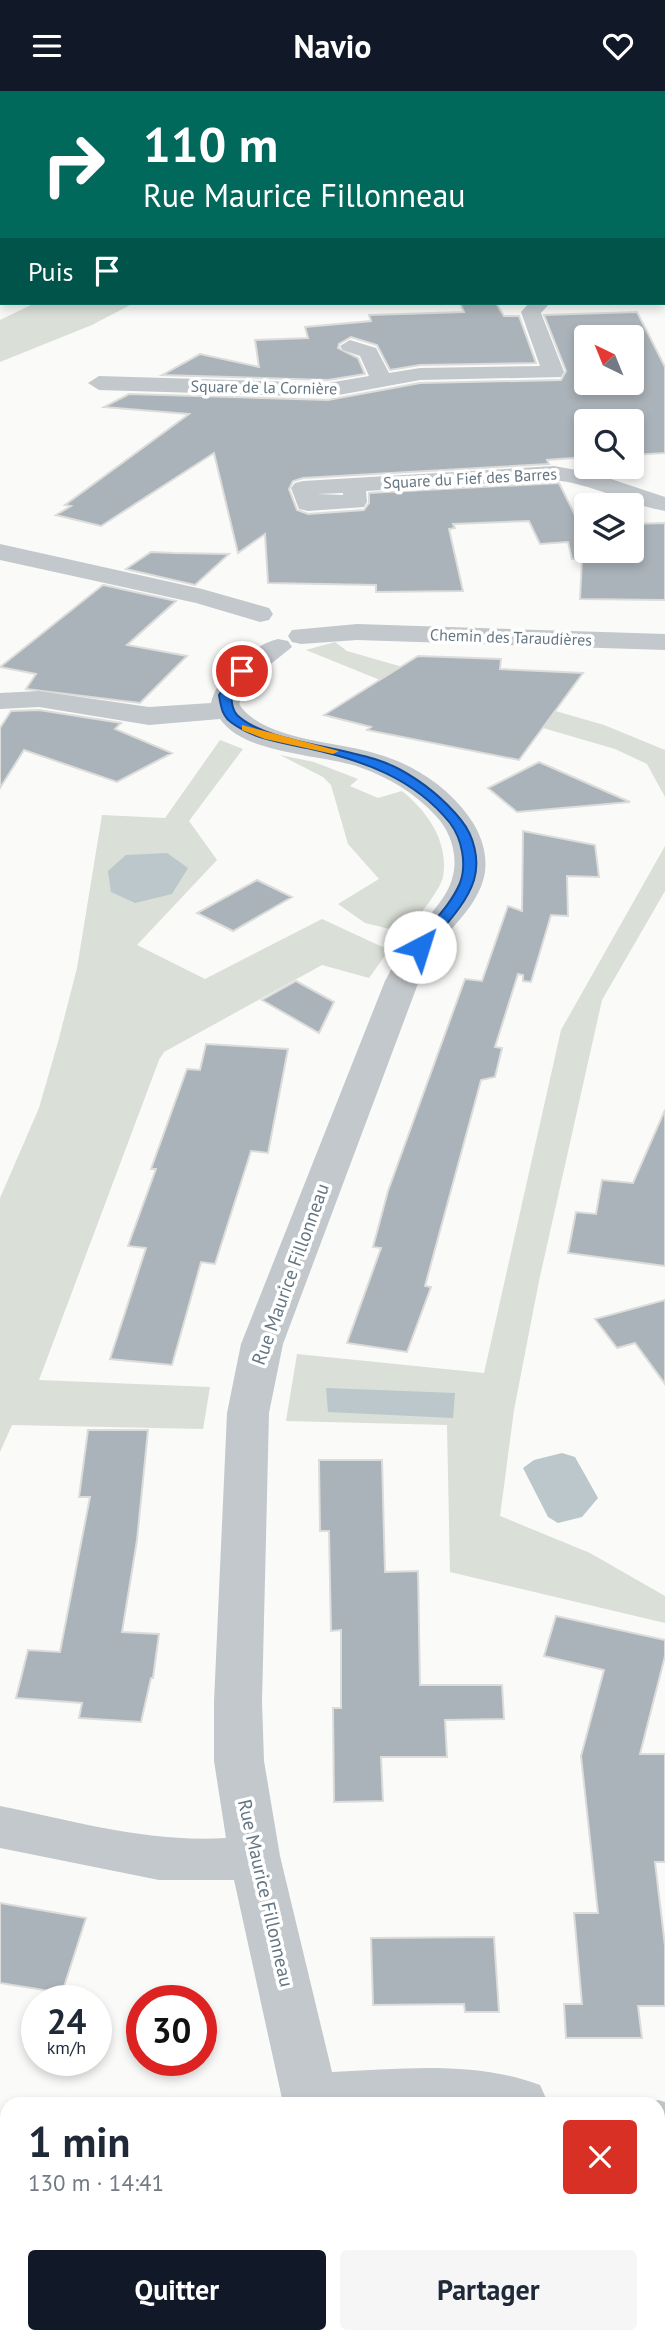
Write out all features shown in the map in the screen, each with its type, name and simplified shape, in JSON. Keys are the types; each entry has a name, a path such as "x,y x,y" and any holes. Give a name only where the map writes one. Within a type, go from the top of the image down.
{"street":[{"name":"Square de la Cornière","path":"99,383 328,390 381,380 480,371 552,372 531,311 538,305"},
{"path":"350,346 369,352 381,380"},
{"name":"Square du Fief des Barres","path":"354,484 576,474 630,496 665,504"},
{"path":"0,552 229,633 291,634"},
{"name":"Chemin des Taraudières","path":"229,633 260,614 291,634 357,632 665,642"},
{"path":"0,701 39,699 149,716 227,710 225,695 229,633"},
{"name":"Rue Maurice Fillonneau","path":"227,710 235,720 259,733 369,761 419,785 439,801 462,829 470,869 460,897 420,947 402,981 254,1372 248,1413 238,1702 239,1761 254,1856 310,2097"},
{"path":"0,1828 122,1851 188,1860 222,1862 254,1856"},
{"path":"371,2097 447,2092 480,2097"}],"shaded area":[{"path":"31,305 130,305 92,325 0,362 0,320"},
{"path":"335,642 347,651 604,725 665,750 665,797 647,764 615,749 385,682 306,650"},
{"path":"220,740 243,749 189,821 217,860 137,945 205,979 322,919 389,950 369,978 322,965 164,1052 159,1060 39,1380 210,1387 203,1429 12,1425 0,1452 0,1198 39,1108 58,1042 77,968 102,815 165,818"},
{"path":"280,755 314,762 358,779 350,786 378,798 402,791 428,818 440,840 443,877 406,933 365,923 338,904 379,879 348,844 331,785 323,777"},
{"path":"665,846 665,891 602,1000 539,1281 514,1410 500,1516 590,1553 665,1596 665,1623 450,1572 447,1425 286,1421 297,1354 484,1373 561,1030"},
{"path":"167,853 188,868 172,894 135,903 111,892 108,871 126,855"},
{"path":"326,1388 455,1393 453,1418 328,1412"},
{"path":"562,1453 575,1457 598,1498 582,1517 558,1523 548,1517 523,1468 534,1460"}],"building":[{"path":"461,305 497,305 504,316 519,316 536,363 420,365 390,370 377,345 351,337 339,344 338,348 358,358 365,374 328,380 162,375 200,354 259,367 255,340 308,338 305,327 371,321 369,315 464,312"},
{"path":"637,312 644,325 574,325 574,395 644,395 644,326 665,367 665,453 644,454 644,409 574,409 574,458 547,460 549,464 303,478 293,481 289,489 297,510 308,514 364,510 369,503 369,493 559,483 574,513 574,559 568,542 540,544 529,521 453,524 455,528 449,529 463,591 376,592 376,585 268,583 265,534 238,553 214,453 101,526 56,515 71,506 65,505 189,414 104,407 129,394 328,400 420,383 561,380 566,371 544,315"},
{"path":"665,523 665,600 580,599 582,563 644,563 644,524"},
{"path":"151,552 229,554 195,585 126,569"},
{"path":"103,585 176,601 127,645 187,656 140,703 26,689 36,674 0,667"},
{"path":"418,656 501,659 500,669 583,673 519,760 367,730 371,727 324,715"},
{"path":"39,710 121,723 115,729 172,753 117,782 24,750 0,788 0,728 11,711"},
{"path":"539,762 630,802 517,812 488,788"},
{"path":"523,831 595,845 599,877 567,876 568,916 551,915 531,982 523,981 523,975 518,974 495,1047 502,1048 495,1077 481,1080 425,1286 431,1287 407,1352 347,1343 381,1248 373,1247 388,1191 465,979 482,981 508,906 522,911"},
{"path":"257,880 292,897 233,931 197,913"},
{"path":"296,981 334,1002 319,1033 262,1000"},
{"path":"206,1044 288,1049 268,1153 251,1151 215,1264 201,1262 172,1365 110,1359 146,1248 128,1246 156,1169 151,1169 187,1069 200,1070"},
{"path":"665,1110 665,1266 568,1253 576,1212 596,1214 602,1180 633,1183"},
{"path":"665,1300 665,1384 635,1343 617,1348 595,1319"},
{"path":"88,1430 148,1430 137,1540 122,1632 159,1634 153,1678 141,1722 79,1718 82,1703 16,1698 28,1650 60,1652 90,1497 79,1497"},
{"path":"319,1460 382,1460 385,1572 418,1571 420,1685 502,1685 504,1719 445,1720 447,1757 381,1757 383,1801 334,1802 333,1708 341,1708 341,1630 331,1631 329,1531 320,1531"},
{"path":"556,1616 665,1640 665,1656 640,1754 665,1754 665,1862 655,1862 665,1946 665,2006 638,2006 642,2038 566,2038 564,2004 582,2004 574,1913 598,1913 581,1756 604,1670 544,1656"},
{"path":"0,1903 86,1918 65,1985 21,1986 0,1983"},
{"path":"494,1937 499,2012 465,2012 464,2004 373,2005 371,1938"}],"slow traffic":[{"path":"247,727 269,737 333,751"}],"route":[{"path":"242,671 225,695 227,710 235,720 269,737 344,753 394,771 419,785 453,815 462,829 468,850 470,869 467,882 460,897 420,947"}]}
